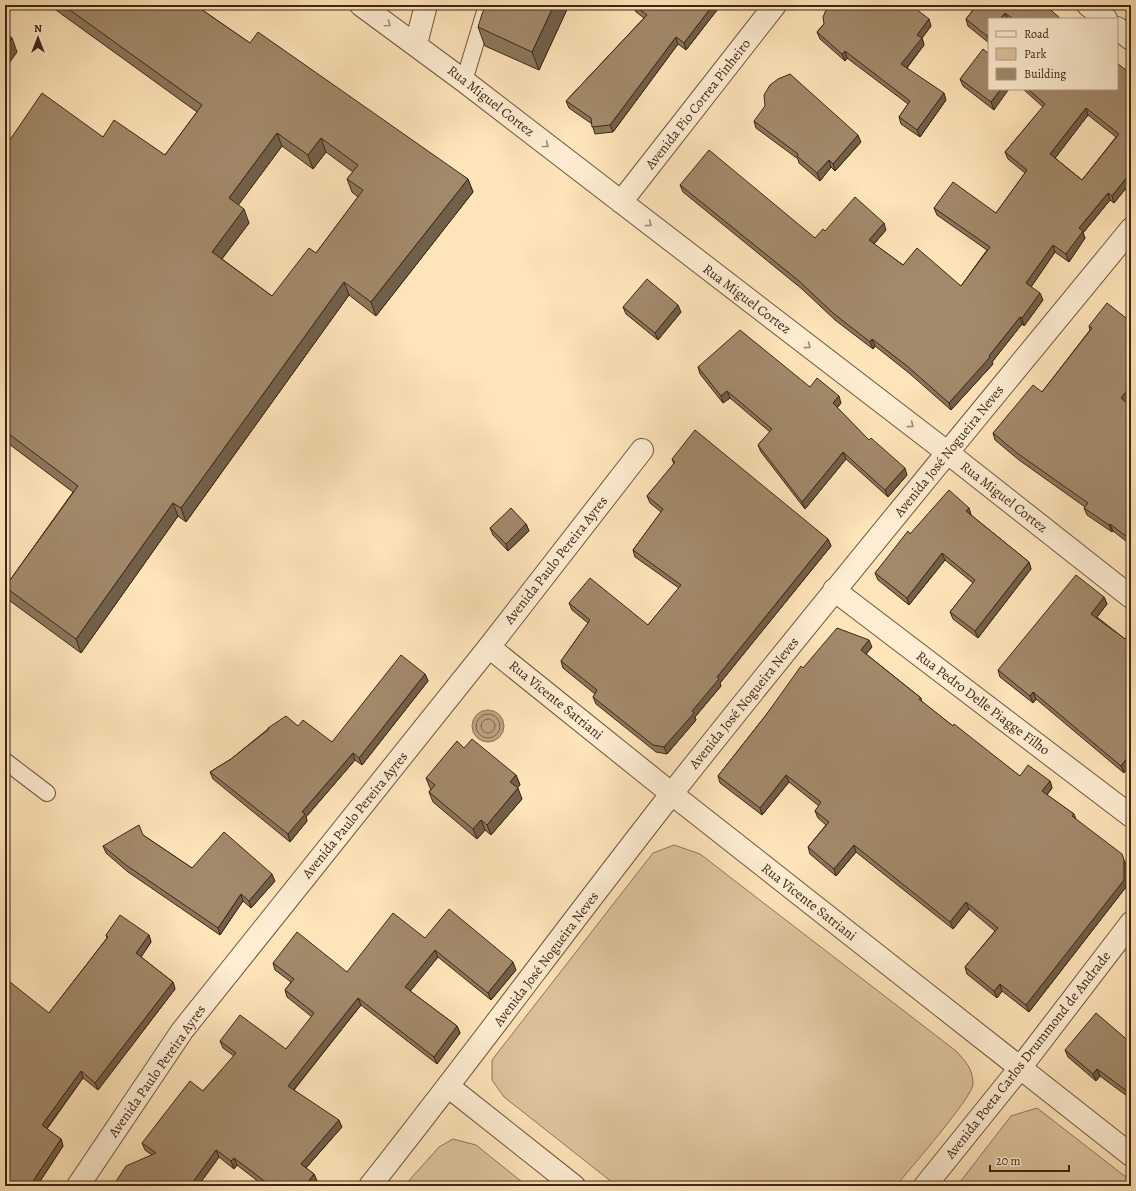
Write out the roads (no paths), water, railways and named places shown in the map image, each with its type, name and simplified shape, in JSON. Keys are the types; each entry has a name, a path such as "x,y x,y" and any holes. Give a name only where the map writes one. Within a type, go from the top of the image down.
{"street":[{"name":"Rua Miguel Cortez","path":"361,5 416,44 948,453 1131,597"},
{"path":"416,44 426,5"},
{"name":"Avenida Pio Correa Pinheiro","path":"621,202 775,5"},
{"path":"1088,5 1105,18"},
{"path":"1118,29 1131,39"},
{"name":"Avenida José Nogueira Neves","path":"370,1186 449,1087 672,794 834,590 1131,229"},
{"name":"Avenida Paulo Pereira Ayres","path":"78,1186 182,1031 489,647 642,450"},
{"name":"Rua Pedro Delle Piagge Filho","path":"834,590 1131,816"},
{"name":"Rua Vicente Satriani","path":"489,647 672,794 1131,1155"},
{"name":"Avenida Poeta Carlos Drummond de Andrade","path":"925,1186 1020,1068 1131,923"},
{"path":"449,1087 574,1186"}],"lane":[{"path":"464,81 487,5"},
{"path":"5,761 47,793"}],"water":[{"path":"485,710 491,710 500,714 504,726 500,738 491,742 485,742 476,738 472,729 472,723 476,714"}]}
